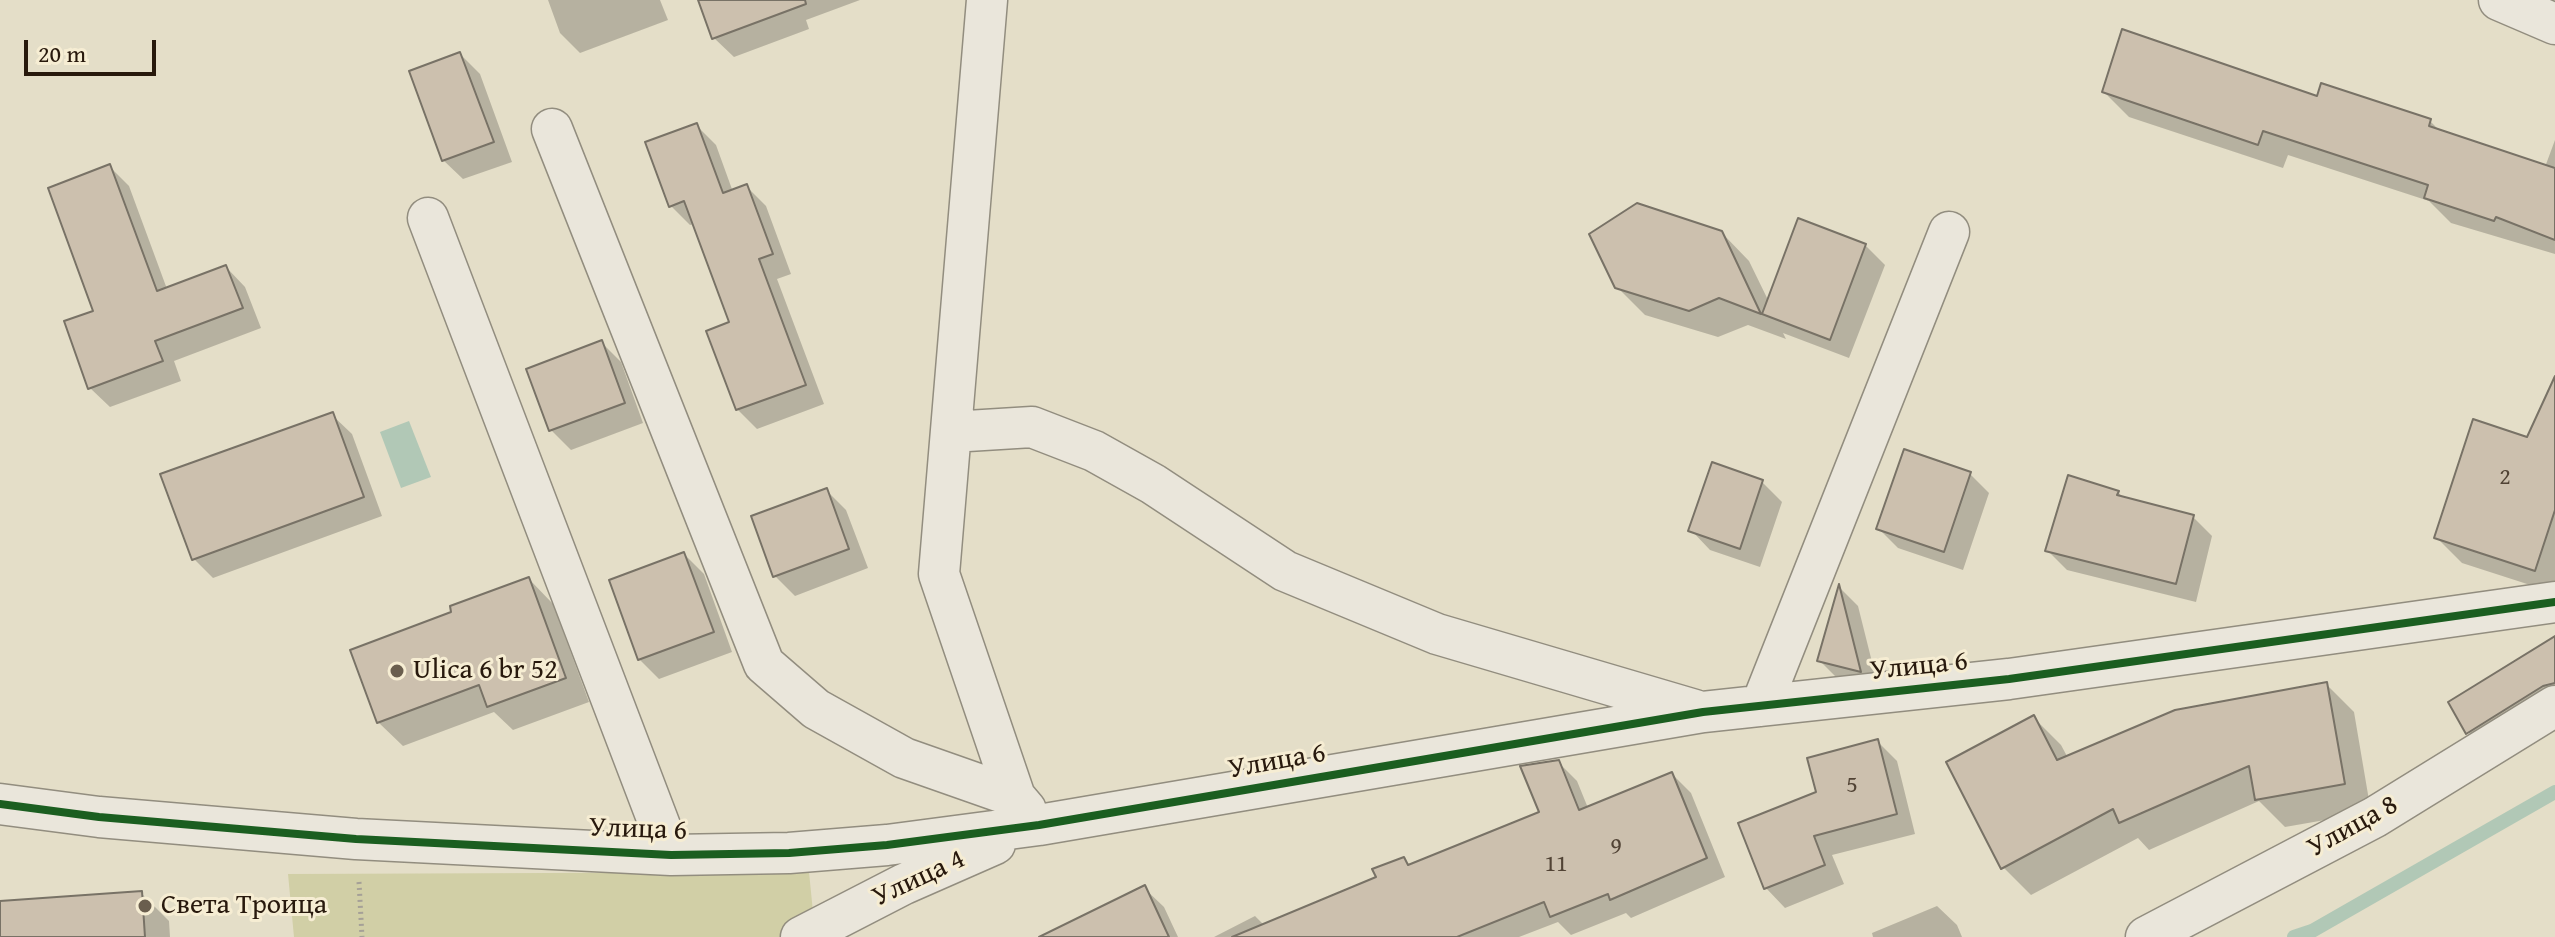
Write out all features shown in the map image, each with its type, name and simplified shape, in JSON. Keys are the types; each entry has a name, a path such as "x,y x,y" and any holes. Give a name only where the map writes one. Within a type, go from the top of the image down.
{"street":[{"path":"987,0 939,574 1027,811"},
{"path":"2499,0 2555,24"},
{"path":"552,129 764,664 816,709 904,758 1027,811"},
{"path":"428,218 671,855"},
{"path":"1761,706 1949,232"},
{"path":"951,432 1032,427 1094,451 1153,484 1285,571 1437,634 1703,712"},
{"name":"Улица 6","path":"0,804 99,817 356,839 671,855 789,853 887,845 1027,811 1703,712 2009,679 2555,602"},
{"name":"Улица 8","path":"2146,937 2375,817 2555,706"},
{"name":"Улица 4","path":"801,937 904,884 1027,811"}],"path":[{"path":"356,839 362,937"}],"shaded area":[{"path":"409,421 431,477 401,488 380,432"},
{"path":"809,872 814,922 784,937 294,937 288,874"}],"building":[{"path":"698,0 805,0 806,4 712,39"},
{"path":"2122,29 2317,96 2321,83 2431,119 2429,126 2555,168 2555,240 2496,217 2494,221 2424,198 2428,185 2263,131 2258,145 2102,92"},
{"path":"460,52 494,142 442,161 409,71"},
{"path":"697,123 723,193 747,184 773,254 759,259 806,385 736,410 706,331 729,322 684,201 669,207 645,142"},
{"path":"110,164 157,291 226,265 243,308 155,341 163,361 88,389 64,321 93,311 48,188"},
{"path":"1637,203 1722,231 1761,314 1719,298 1689,311 1615,288 1589,234"},
{"path":"1798,218 1866,244 1830,340 1762,314"},
{"path":"602,340 625,403 549,431 526,369"},
{"path":"2555,376 2555,510 2535,571 2434,538 2473,419 2527,437"},
{"path":"333,412 364,497 192,560 160,474"},
{"path":"1904,449 1971,472 1944,552 1876,529"},
{"path":"1712,462 1763,480 1740,549 1688,531"},
{"path":"2068,475 2119,491 2117,495 2194,515 2176,584 2045,551"},
{"path":"827,488 849,549 773,577 751,516"},
{"path":"684,552 714,632 638,660 609,580"},
{"path":"529,577 566,678 487,707 479,685 377,723 350,650 451,612 450,606"},
{"path":"1839,584 1861,672 1817,661"},
{"path":"2555,636 2555,683 2543,686 2466,734 2448,702"},
{"path":"2327,682 2345,784 2255,800 2249,766 2119,823 2113,809 2001,869 1946,762 2034,715 2057,760 2175,710"},
{"path":"1878,739 1897,814 1814,836 1825,865 1764,889 1738,823 1816,792 1807,758"},
{"path":"1559,760 1579,810 1672,772 1707,858 1610,900 1608,894 1550,917 1544,902 1457,937 1232,937 1376,877 1372,869 1404,857 1408,865 1539,812 1520,766"},
{"path":"1145,885 1169,937 1039,937"},
{"path":"142,891 145,937 0,937 0,901"}],"waterway":[{"path":"2294,937 2312,931 2555,792"}],"cycle path":[{"path":"0,804 99,817 356,839 671,855 789,853 887,845 1039,825 1703,712 2009,679 2555,602"}],"place":[{"name":"Ulica 6 br 52","path":"397,671"},
{"name":"Света Троица","path":"145,906"}]}
